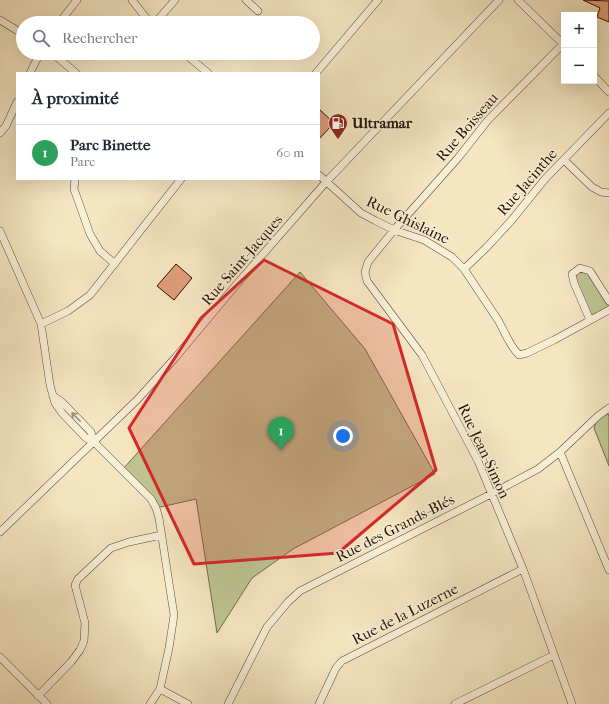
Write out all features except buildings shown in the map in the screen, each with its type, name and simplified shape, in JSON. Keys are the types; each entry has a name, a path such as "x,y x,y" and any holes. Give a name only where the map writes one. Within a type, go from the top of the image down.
{"street":[{"path":"64,16 77,0"},
{"path":"132,0 145,16"},
{"path":"161,16 175,0"},
{"path":"246,0 258,11"},
{"name":"Rue Saint-Jacques","path":"0,532 137,400 326,182 499,0"},
{"path":"518,0 561,42"},
{"path":"317,72 376,1"},
{"path":"0,20 16,30"},
{"name":"Rue Boisseau","path":"394,230 458,158 488,120 561,46"},
{"path":"30,72 36,60"},
{"path":"60,60 75,72"},
{"path":"192,60 207,72"},
{"path":"597,79 609,92"},
{"path":"0,133 6,126 16,104"},
{"name":"Rue Jacinthe","path":"464,269 511,221 545,179 609,113"},
{"path":"564,160 592,187 601,192 609,193"},
{"name":"Rue Ghislaine","path":"320,176 361,213 394,230 424,240 452,257 464,269 498,321 514,350 519,355 534,350 590,320"},
{"path":"75,180 74,189 90,234 100,250 115,264"},
{"path":"41,324 68,311 90,295 181,180"},
{"name":"Rue Jean-Simon","path":"394,230 368,262 365,272 368,282 422,355 478,461 523,569 572,704"},
{"path":"0,231 41,324 53,396 62,402 91,432 94,442 151,499 157,513 174,615 169,648 160,689 150,704"},
{"path":"609,301 590,271 580,268 572,274 574,283 590,320 609,310"},
{"name":"Rue des Grands-Blés","path":"228,704 267,627 288,602 300,591 538,469 560,452 598,416 609,408"},
{"path":"560,452 609,570"},
{"path":"38,696 71,662 80,650 84,640 85,623 75,586 78,579 111,548 129,542 161,535"},
{"name":"Rue de la Luzerne","path":"319,704 336,668 342,661 523,569"},
{"path":"455,704 554,655"},
{"path":"0,657 47,704"},
{"path":"160,689 188,704"}],"highlighted area":[{"path":"264,260 393,324 436,470 338,553 194,564 129,428 201,318"}],"green space":[{"path":"580,268 590,271 609,301 609,310 590,320 572,274"},
{"path":"300,272 365,349 435,474 293,549 252,578 217,633 196,499 156,508 122,470"},
{"path":"608,414 609,466 594,428 598,416"}],"place":[{"name":"Ultramar","path":"338,140"},
{"name":"Parc Binette","path":"281,450"}]}
